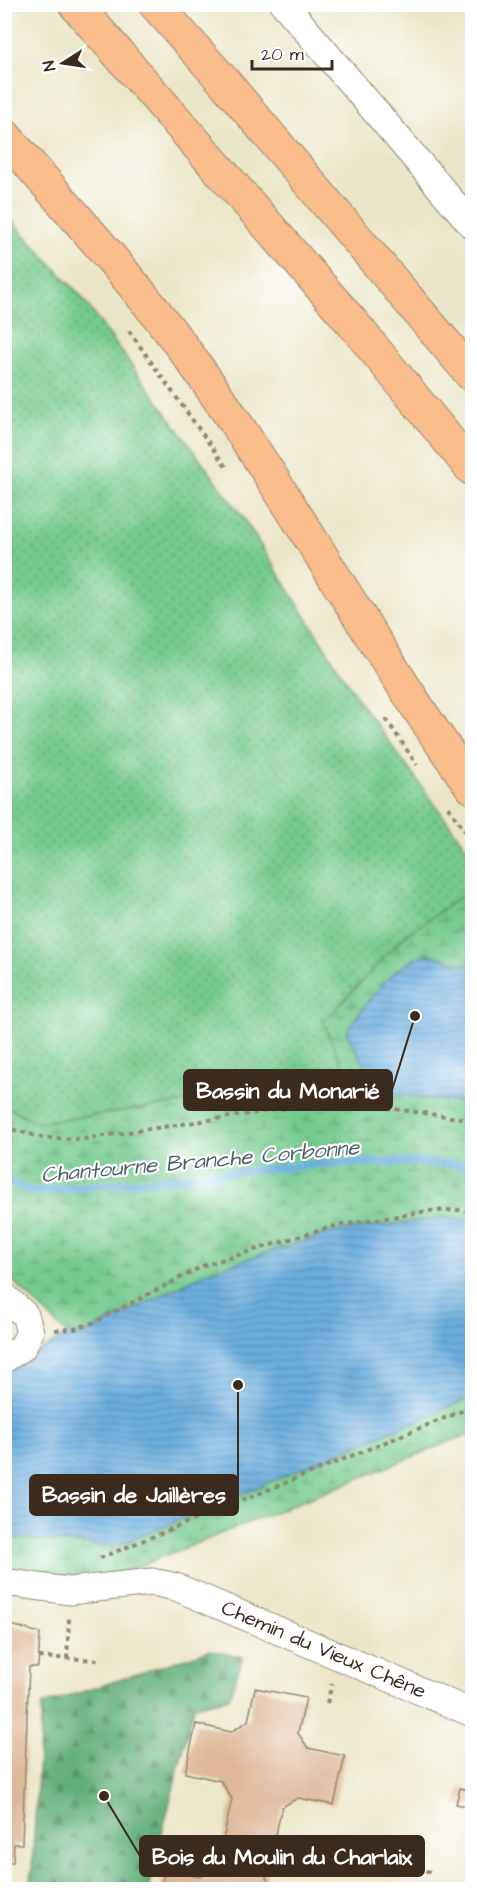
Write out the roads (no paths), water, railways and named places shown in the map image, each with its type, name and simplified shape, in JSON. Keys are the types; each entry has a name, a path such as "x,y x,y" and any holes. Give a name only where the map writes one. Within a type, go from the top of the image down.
{"main road":[{"path":"75,4 356,327 472,469"},
{"path":"155,4 234,93 472,375"},
{"path":"4,135 160,317 196,367 273,478 395,676 472,787"}],"street":[{"path":"284,4 472,225"},
{"path":"4,1296 25,1315 30,1332 22,1348 4,1359"},
{"name":"Chemin du Vieux Chêne","path":"4,1582 69,1591 152,1582 176,1587 472,1713"}],"water":[{"path":"428,954 472,967 472,1104 380,1093 346,1032 371,997 392,975 415,959"},
{"path":"449,1217 472,1221 472,1397 115,1547 5,1537 5,1373 67,1334 85,1334 210,1271 332,1232"}],"waterway":[{"name":"Chantourne Branche Corbonne","path":"4,1179 31,1192 319,1164 408,1162 472,1165"}],"place":[{"name":"Bassin du Monarié","path":"415,1016"},
{"name":"Bassin de Jaillères","path":"238,1385"},
{"name":"Bois du Moulin du Charlaix","path":"104,1796"}]}
